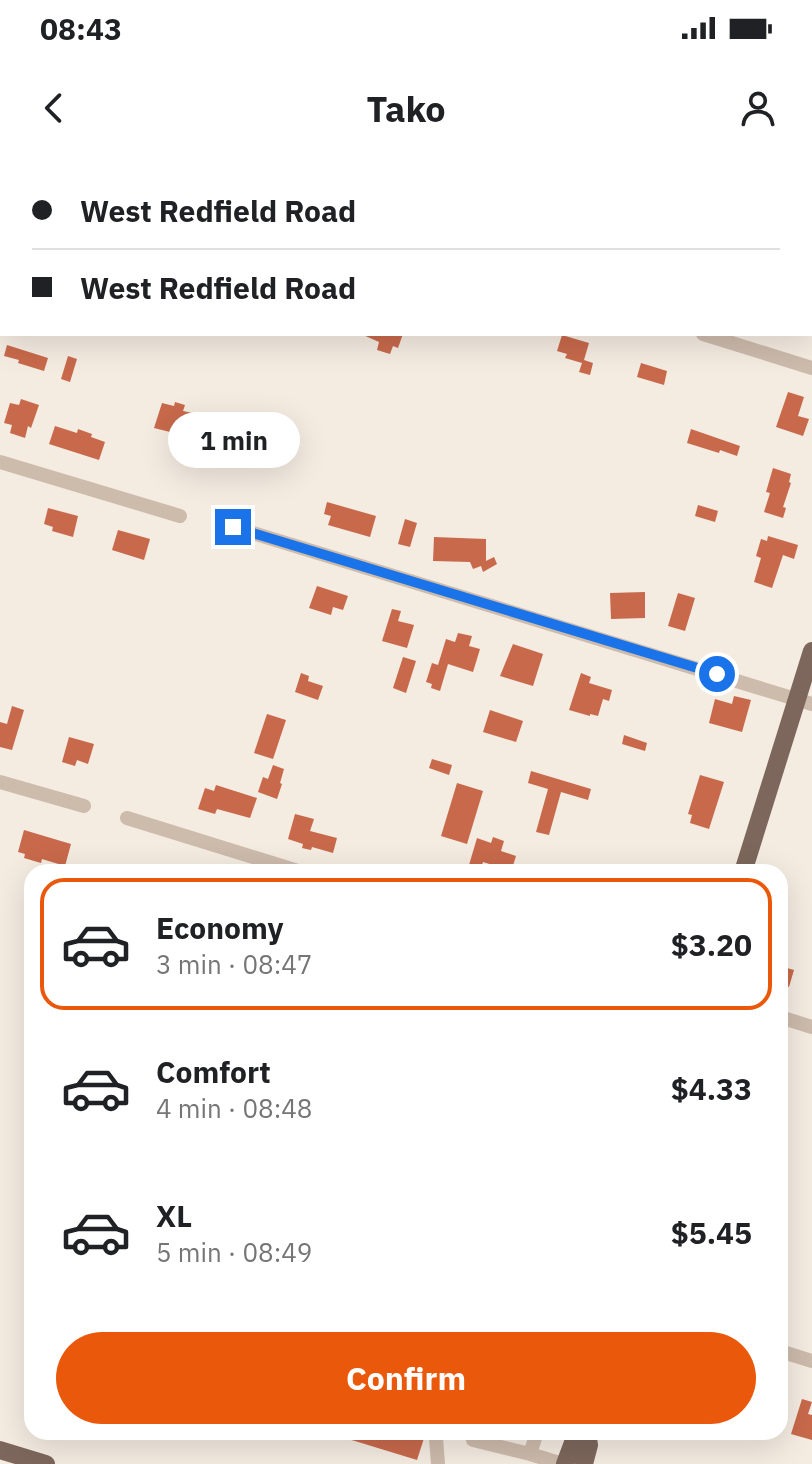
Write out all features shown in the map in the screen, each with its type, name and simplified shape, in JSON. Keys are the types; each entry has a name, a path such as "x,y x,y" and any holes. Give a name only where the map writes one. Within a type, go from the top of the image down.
{"main road":[{"path":"746,864 805,701 812,651"},
{"path":"564,1464 574,1440"},
{"path":"584,1464 588,1440"},
{"path":"0,1450 46,1464"}],"street":[{"path":"709,336 812,368"},
{"path":"0,462 180,516"},
{"path":"233,527 805,701"},
{"path":"0,782 84,806"},
{"path":"127,818 275,864"},
{"path":"788,1020 812,1027"},
{"path":"788,1354 812,1361"},
{"path":"436,1440 438,1464"},
{"path":"473,1440 564,1464"},
{"path":"530,1454 534,1440"}],"building":[{"path":"366,336 402,336 398,348 393,346 390,354 377,350 379,342"},
{"path":"562,336 589,343 584,360 593,363 590,375 579,372 582,363 565,358 567,354 557,351"},
{"path":"7,345 48,358 44,371 4,356"},
{"path":"68,356 77,359 70,382 61,379"},
{"path":"641,363 667,371 664,385 637,377"},
{"path":"788,392 804,397 798,416 809,419 803,436 776,427"},
{"path":"21,399 39,405 25,438 10,433 12,425 4,423 10,403 19,405"},
{"path":"175,402 185,405 183,411 193,413 186,436 154,428 162,403 174,406"},
{"path":"55,426 77,433 78,429 105,442 99,460 49,444"},
{"path":"691,429 740,446 737,456 687,443"},
{"path":"773,468 791,474 783,518 764,512"},
{"path":"327,502 376,516 370,537 328,525 331,516 324,514"},
{"path":"698,505 718,511 715,522 695,516"},
{"path":"48,508 78,516 73,537 52,531 53,527 44,524"},
{"path":"405,519 417,523 410,547 398,544"},
{"path":"118,530 150,539 144,560 112,550"},
{"path":"768,536 798,545 794,559 783,555 772,588 754,582 761,558 756,556 761,539 767,541"},
{"path":"434,537 486,539 486,561 494,557 497,564 483,572 481,566 473,569 470,562 433,561"},
{"path":"317,586 348,596 343,610 333,607 331,615 309,608"},
{"path":"645,592 645,618 611,619 610,593"},
{"path":"678,593 695,598 685,631 668,626"},
{"path":"392,609 401,611 398,621 414,625 407,648 382,641"},
{"path":"458,633 472,636 469,646 480,649 473,672 448,664 440,691 431,688 432,684 426,682 432,663 438,665 446,639 455,642"},
{"path":"513,644 543,654 533,686 500,676"},
{"path":"403,657 416,661 406,693 393,688"},
{"path":"301,673 309,676 308,681 323,686 318,700 295,692"},
{"path":"581,673 591,677 589,683 612,690 609,701 603,699 598,716 569,710"},
{"path":"734,696 751,700 742,732 709,723 715,699 732,704"},
{"path":"12,706 24,710 12,750 0,747 0,722 7,724"},
{"path":"490,710 523,721 516,742 483,732"},
{"path":"267,714 286,720 273,759 254,753"},
{"path":"624,735 647,743 645,751 622,744"},
{"path":"69,737 94,744 88,764 77,760 75,766 62,762"},
{"path":"432,759 452,765 449,775 429,768"},
{"path":"273,765 284,769 277,799 258,792 263,777 268,779"},
{"path":"531,771 591,789 588,800 561,792 549,835 536,832 548,789 528,783"},
{"path":"700,775 724,782 709,829 690,823 692,815 688,814"},
{"path":"457,783 483,791 467,844 441,836"},
{"path":"216,785 257,798 250,818 217,809 215,814 198,809 205,788 214,791"},
{"path":"295,814 314,819 310,831 337,838 333,853 312,847 311,850 302,848 303,844 288,839"},
{"path":"24,830 71,844 66,864 42,859 41,863 24,858 25,854 18,852"},
{"path":"493,837 504,841 501,851 516,856 514,864 469,864 477,838 491,843"},
{"path":"788,968 794,970 788,987"},
{"path":"802,1399 812,1402 808,1414 812,1415 812,1440 791,1434"},
{"path":"352,1440 423,1440 417,1460"}],"route":[{"path":"233,527 717,674"}]}
